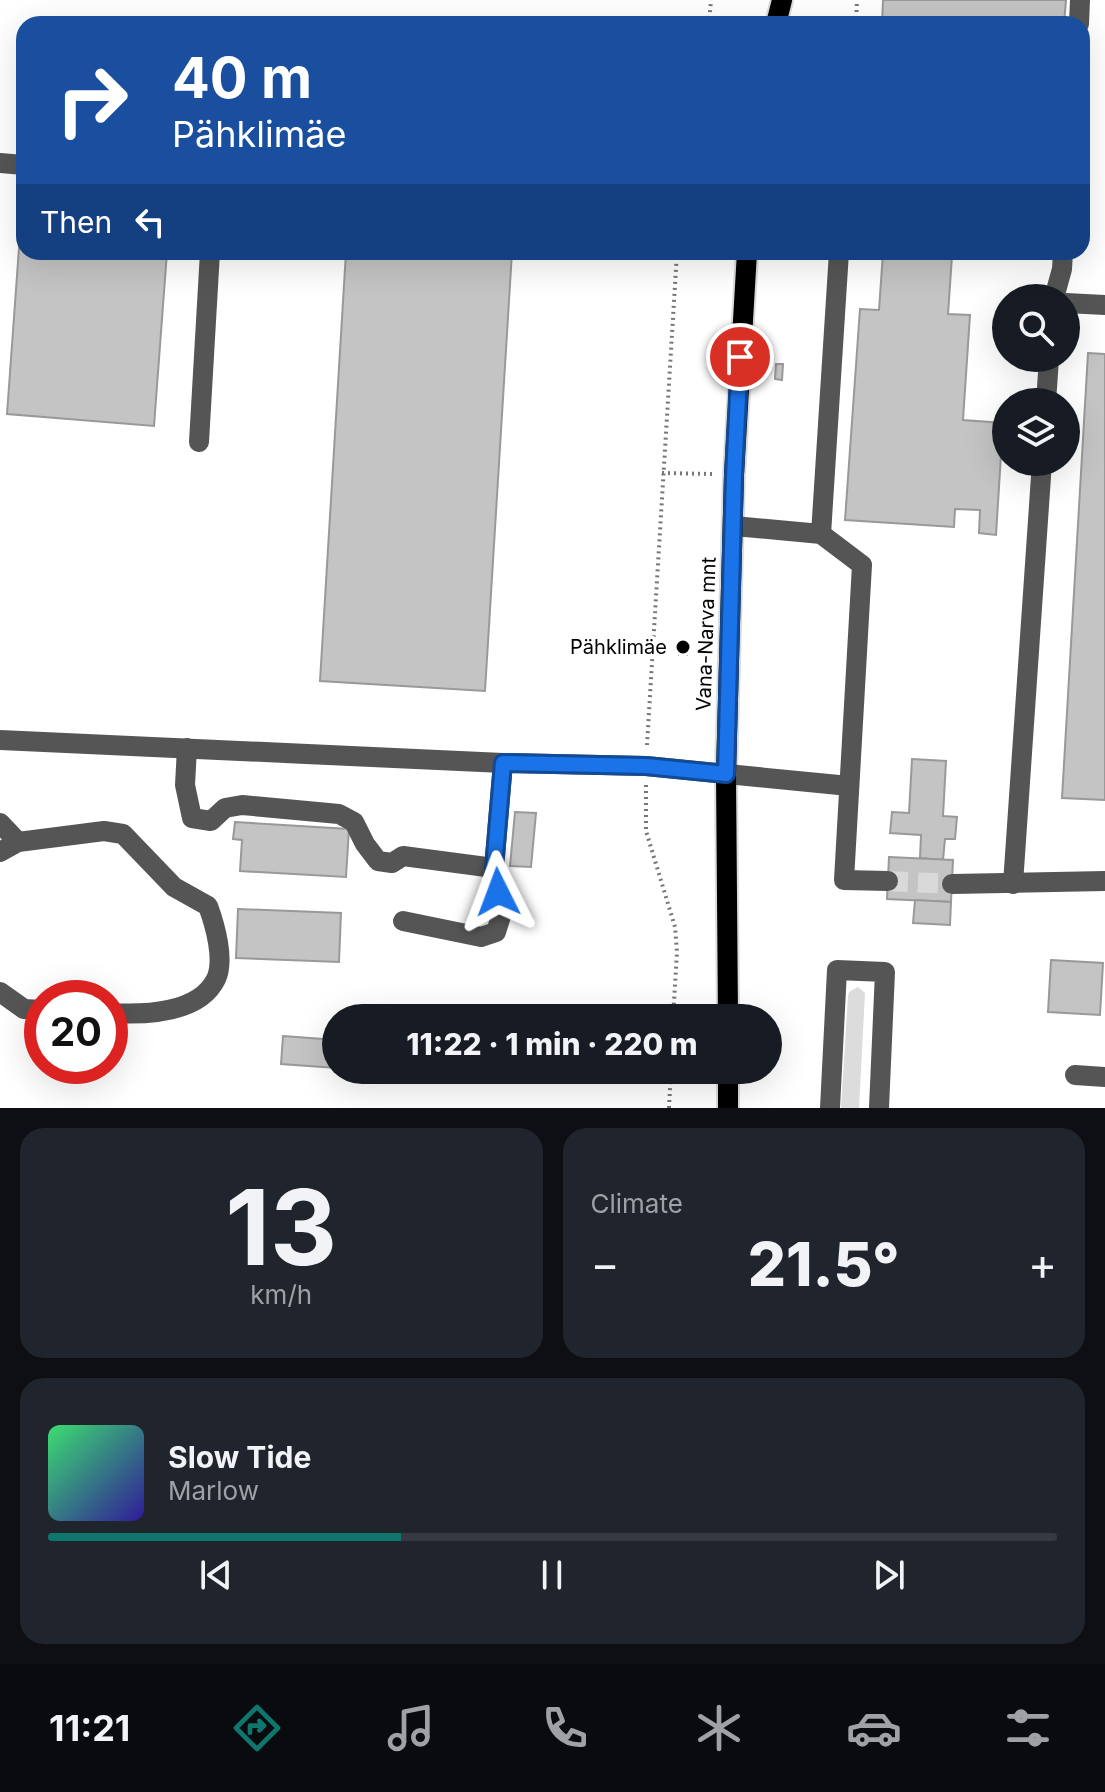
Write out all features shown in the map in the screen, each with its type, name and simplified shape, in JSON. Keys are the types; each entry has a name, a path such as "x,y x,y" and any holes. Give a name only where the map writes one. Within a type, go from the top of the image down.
{"main road":[{"name":"Vana-Narva mnt","path":"728,1004 726,774 734,475 747,260"},
{"path":"728,1084 728,1108"}],"street":[{"path":"199,442 210,260"},
{"path":"821,534 838,260"},
{"path":"1058,284 1063,260"},
{"path":"1080,304 1105,305"},
{"path":"1013,884 1041,476"},
{"path":"734,526 821,534 862,565 844,880 888,881"},
{"path":"0,740 503,763 646,766 849,786"},
{"path":"187,748 185,785 192,818 211,821 225,808 242,805 339,814 354,822 378,861 392,863 403,856 494,868"},
{"path":"403,921 481,937 496,932 501,916 494,868 503,763"},
{"path":"0,823 9,847 104,831 123,834 174,887 208,906 219,937 217,978 193,1004 140,1015 128,1014"},
{"path":"952,884 1105,881"},
{"path":"830,1108 837,970 885,972 879,1108"},
{"path":"0,992 24,1009"},
{"path":"1075,1075 1105,1077"}],"path":[{"path":"674,1004 675,927 646,831 646,766 676,260"},
{"path":"662,473 718,474"},
{"path":"669,1108 670,1084"}],"shaded area":[{"path":"858,987 865,993 859,1108 841,1108 848,996"}],"building":[{"path":"883,0 1066,0 1065,16 882,16"},
{"path":"18,260 166,260 154,426 7,414"},
{"path":"346,260 512,260 485,691 320,681"},
{"path":"883,260 952,260 948,314 970,315 963,420 992,422 992,476 1000,476 996,535 979,533 980,510 955,509 954,527 845,520 860,309 879,310"},
{"path":"1088,353 1105,354 1105,800 1062,798"},
{"path":"776,364 783,364 782,380 775,379"},
{"name":"Pähklimäe","path":"679,640 686,640 687,655 679,655"},
{"path":"912,759 946,761 943,816 957,817 955,839 945,839 943,860 920,858 921,835 890,833 892,812 909,813"},
{"path":"515,812 536,813 531,867 510,866"},
{"path":"235,822 349,829 346,877 240,871 242,840 233,839"},
{"path":"889,857 953,860 951,902 887,899"},
{"path":"915,900 951,902 950,925 913,923"},
{"path":"238,909 341,913 339,962 236,958"},
{"path":"1051,960 1103,963 1100,1015 1048,1012"},
{"path":"283,1036 322,1039 322,1067 281,1064"}],"tunnel":[{"path":"888,881 952,884"}],"place":[{"name":"Pähklimäe","path":"683,647"}],"route":[{"path":"498,892 494,868 503,763 646,766 726,774 740,357"}]}
